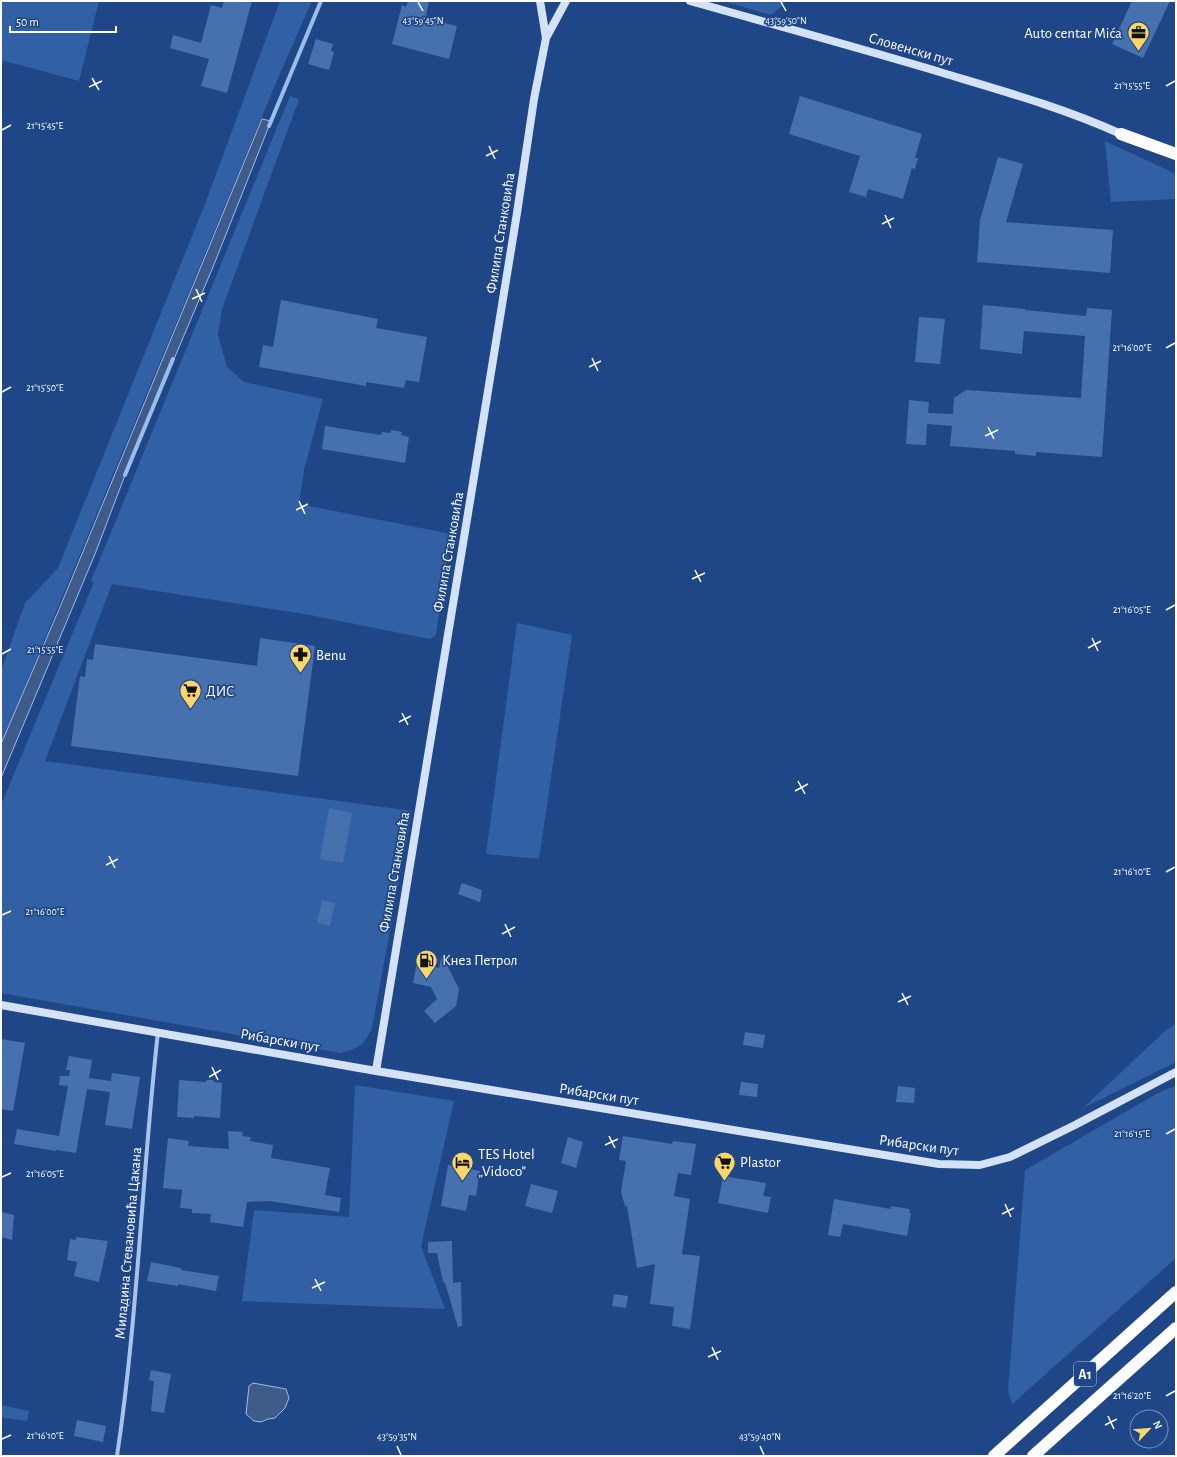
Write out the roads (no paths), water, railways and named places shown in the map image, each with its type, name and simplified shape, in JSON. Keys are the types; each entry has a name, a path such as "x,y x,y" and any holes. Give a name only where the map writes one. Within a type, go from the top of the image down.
{"highway":[{"path":"1121,134 1176,154"},
{"name":"A1","path":"994,1456 1176,1292"},
{"name":"A1","path":"1033,1456 1176,1328"}],"main road":[{"name":"Филипа Станковића","path":"540,1 546,38"},
{"name":"Филипа Станковића","path":"376,1071 474,483 534,100 546,38 566,1"},
{"name":"Словенски пут","path":"690,1 803,32 1000,90 1056,108 1121,134"},
{"name":"Рибарски пут","path":"1,1005 376,1071 939,1164 980,1165 1010,1157 1076,1126 1176,1072"}],"street":[{"name":"Миладина Стевановића Цакана","path":"117,1456 134,1318 158,1032"}],"waterway":[{"path":"269,126 321,1"},
{"path":"125,475 173,359"}],"place":[{"name":"Auto centar Mića","path":"1138,52"},
{"name":"Benu","path":"300,674"},
{"name":"ДИС","path":"191,710"},
{"name":"Кнез Петрол","path":"426,980"},
{"name":"TES Hotel „Vidoco”","path":"462,1182"},
{"name":"Plastor","path":"724,1182"}]}
